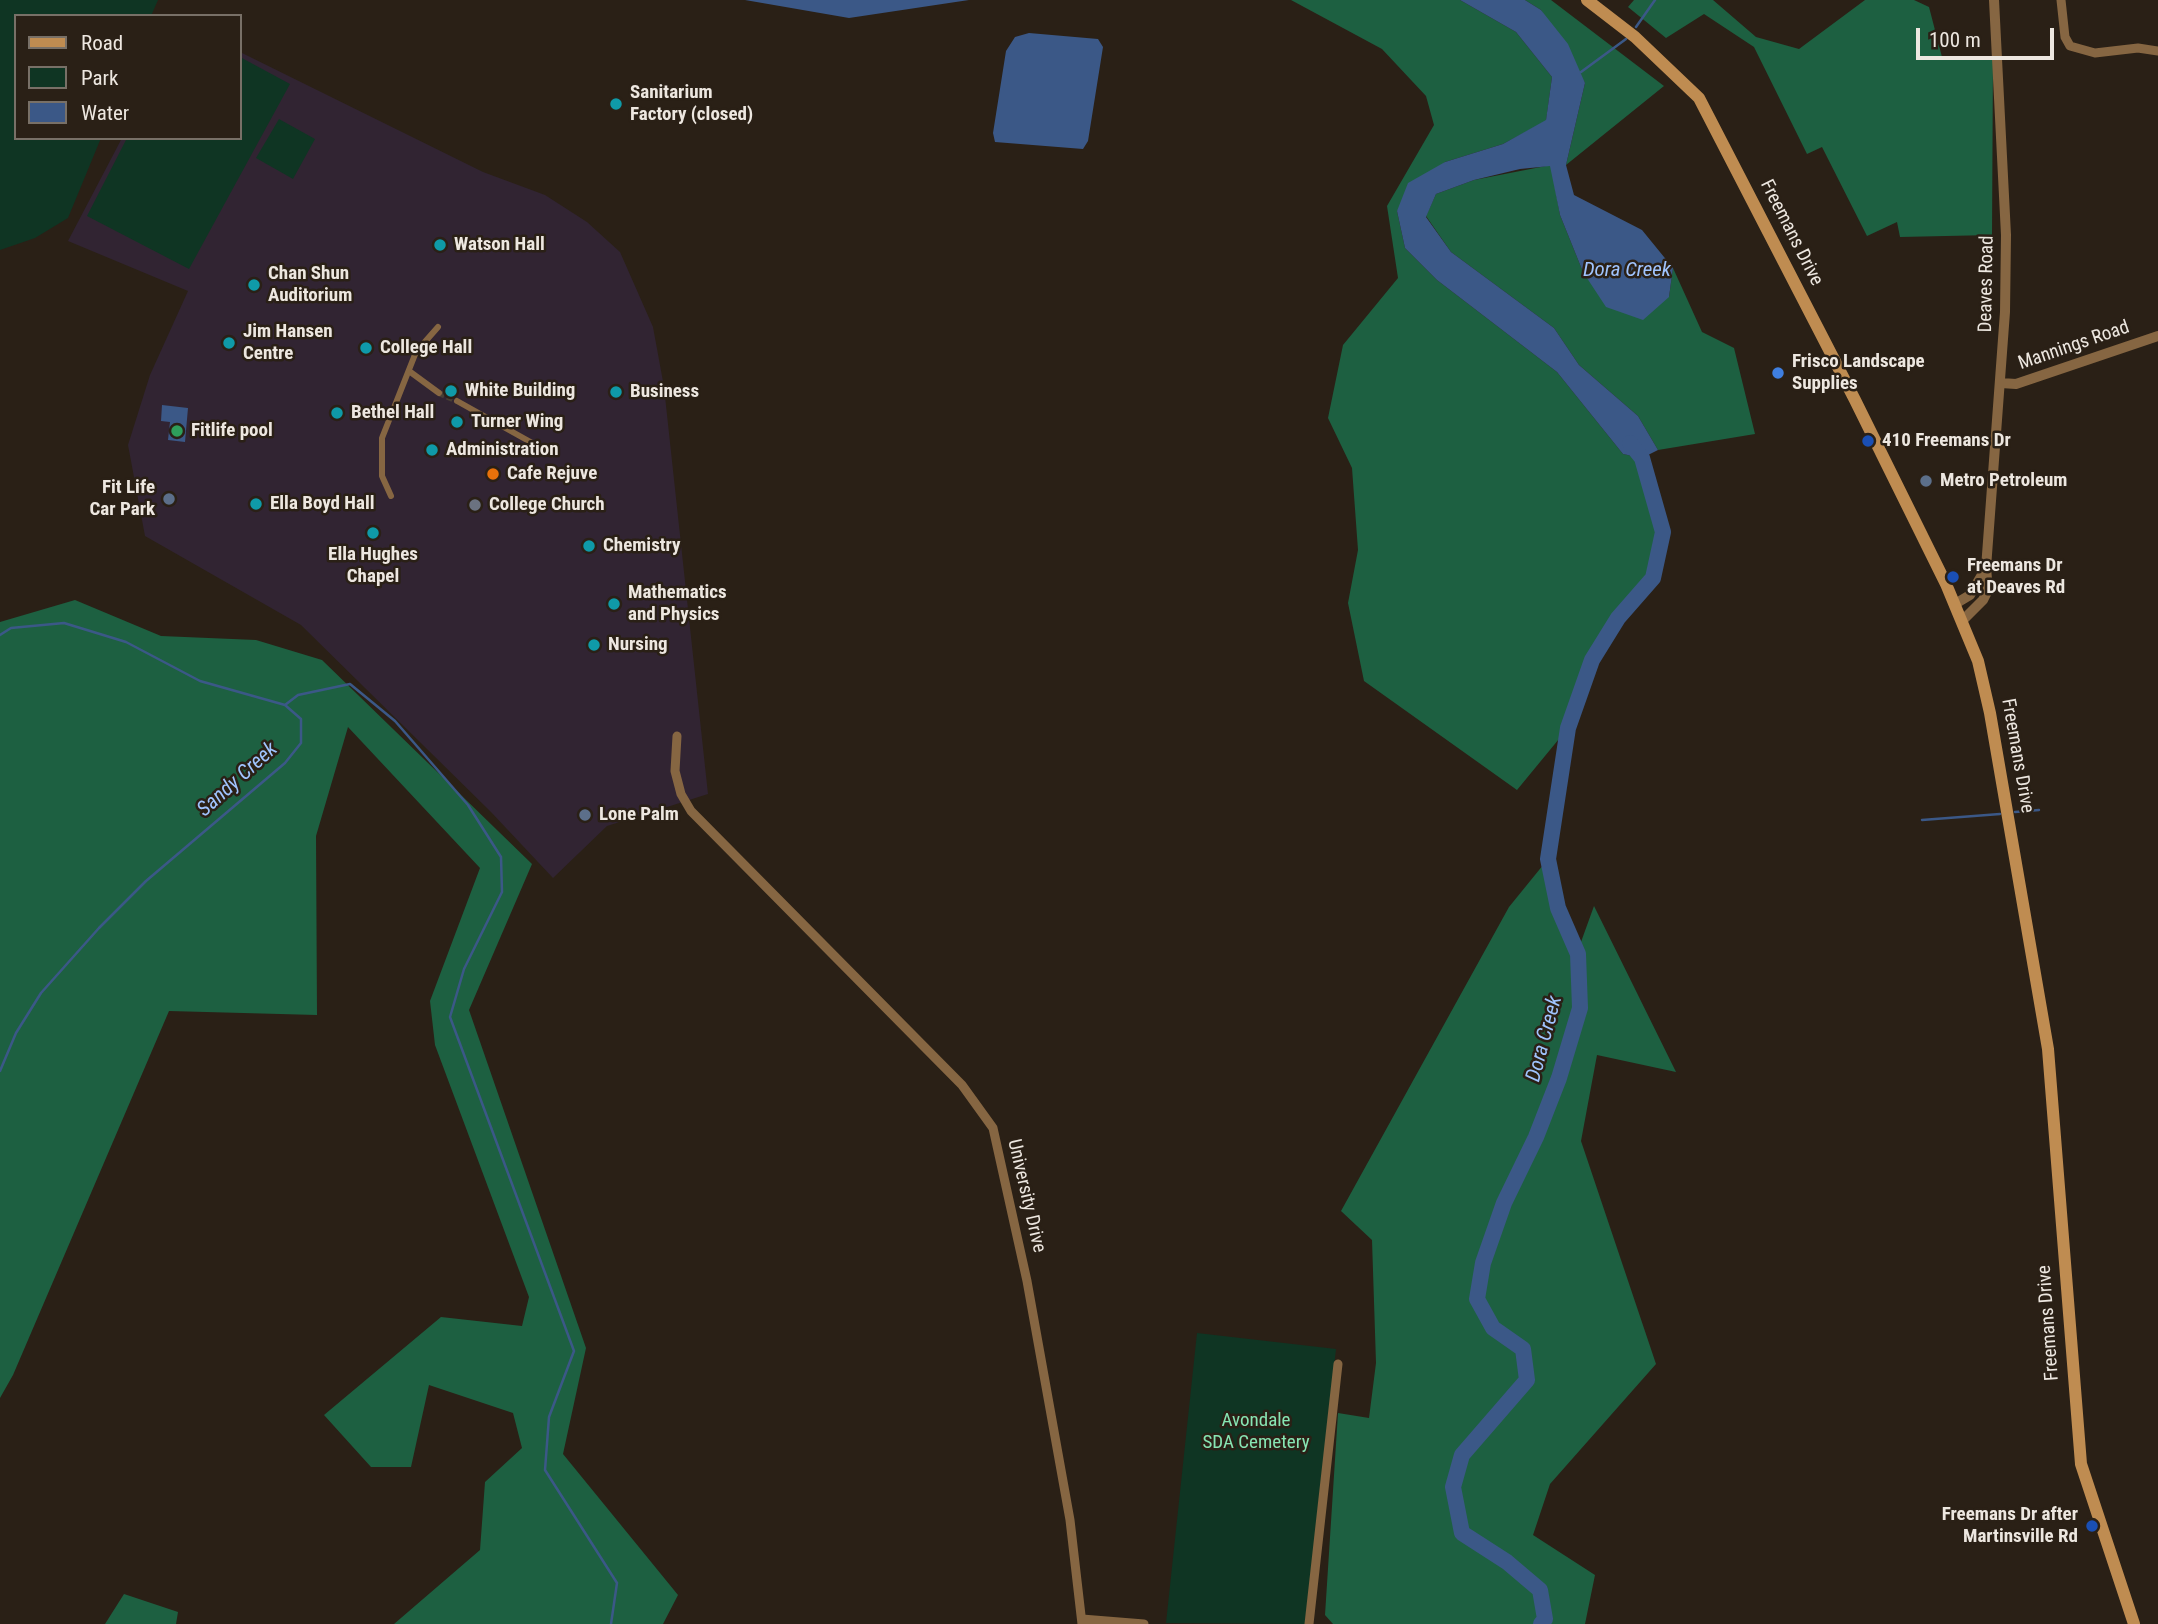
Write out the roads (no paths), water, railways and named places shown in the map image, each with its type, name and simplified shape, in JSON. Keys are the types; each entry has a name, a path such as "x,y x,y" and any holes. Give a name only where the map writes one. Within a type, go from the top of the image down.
{"main road":[{"name":"Freemans Drive","path":"1587,0 1635,37 1699,98 1855,400 1963,620 1978,661 1990,713 2048,1049 2081,1464 2134,1624"}],"street":[{"name":"Deaves Road","path":"1963,620 1983,600 1988,590 1986,568 2001,383 2007,262 1994,0"},
{"path":"2061,0 2065,37 2070,46 2095,53 2138,48 2158,51"},
{"path":"391,496 382,476 382,438 416,352 438,327"},
{"name":"Mannings Road","path":"2001,383 2015,384 2158,336"},
{"path":"409,371 439,393"},
{"path":"457,401 552,454"},
{"name":"Deaves Road","path":"1955,604 1970,595 1986,568"},
{"name":"University Drive","path":"677,736 675,771 681,794 691,811 962,1085 993,1128 1024,1268 1068,1508 1082,1621"},
{"path":"1309,1624 1338,1364"},
{"path":"1082,1621 1144,1624"}],"water":[{"path":"745,0 969,0 849,18"},
{"name":"Dora Creek","path":"1460,0 1525,0 1541,10 1568,44 1585,83 1566,165 1574,195 1642,230 1673,268 1669,297 1643,320 1606,307 1583,272 1560,215 1550,166 1520,169 1474,180 1436,194 1426,217 1451,252 1554,328 1579,365 1638,416 1658,450 1642,458 1623,454 1557,372 1437,280 1405,248 1397,211 1408,183 1445,162 1503,144 1546,120 1552,77 1516,32"},
{"path":"1029,33 1098,39 1103,47 1088,141 1083,149 995,142 993,133 1006,51 1015,37"},
{"name":"Fitlife pool","path":"162,405 188,408 185,442 168,440 170,422 161,421"}],"waterway":[{"path":"1636,27 1655,0"},
{"path":"1581,72 1626,39"},
{"name":"Dora Creek","path":"1541,1624 1545,1619 1540,1590 1507,1562 1462,1533 1453,1487 1462,1455 1527,1380 1523,1349 1493,1328 1477,1299 1483,1263 1504,1203 1536,1137 1559,1078 1580,1008 1578,954 1558,908 1548,859 1568,728 1592,660 1618,618 1653,578 1663,532 1642,458 1630,443"},
{"name":"Sandy Creek","path":"0,635 11,628 64,623 126,642 200,681 285,705 301,719 301,743 285,763 146,881 99,928 41,993 16,1033 0,1071"},
{"path":"285,705 298,695 350,684 395,721 468,805 501,857 502,892 464,969 450,1017 574,1351 549,1417 545,1470 617,1583 611,1624"},
{"path":"2015,812 2039,810"},
{"path":"1922,820 2000,814"}],"tunnel":[{"path":"439,393 457,401"}],"place":[{"name":"Sanitarium Factory (closed)","path":"616,104"},
{"name":"Watson Hall","path":"440,245"},
{"name":"Chan Shun Auditorium","path":"254,285"},
{"name":"Jim Hansen Centre","path":"229,343"},
{"name":"College Hall","path":"366,348"},
{"name":"Frisco Landscape Supplies","path":"1778,373"},
{"name":"White Building","path":"451,391"},
{"name":"Business","path":"616,392"},
{"name":"Bethel Hall","path":"337,413"},
{"name":"Turner Wing","path":"457,422"},
{"name":"Fitlife pool","path":"177,431"},
{"name":"410 Freemans Dr","path":"1868,441"},
{"name":"Administration","path":"432,450"},
{"name":"Cafe Rejuve","path":"493,474"},
{"name":"Metro Petroleum","path":"1926,481"},
{"name":"Fit Life Car Park","path":"169,499"},
{"name":"Ella Boyd Hall","path":"256,504"},
{"name":"College Church","path":"475,505"},
{"name":"Ella Hughes Chapel","path":"373,533"},
{"name":"Chemistry","path":"589,546"},
{"name":"Freemans Dr at Deaves Rd","path":"1953,577"},
{"name":"Mathematics and Physics","path":"614,604"},
{"name":"Nursing","path":"594,645"},
{"name":"Lone Palm","path":"585,815"},
{"name":"Freemans Dr after Martinsville Rd","path":"2092,1526"}],"park label":[{"name":"Avondale SDA Cemetery","path":"1256,1432"}]}
